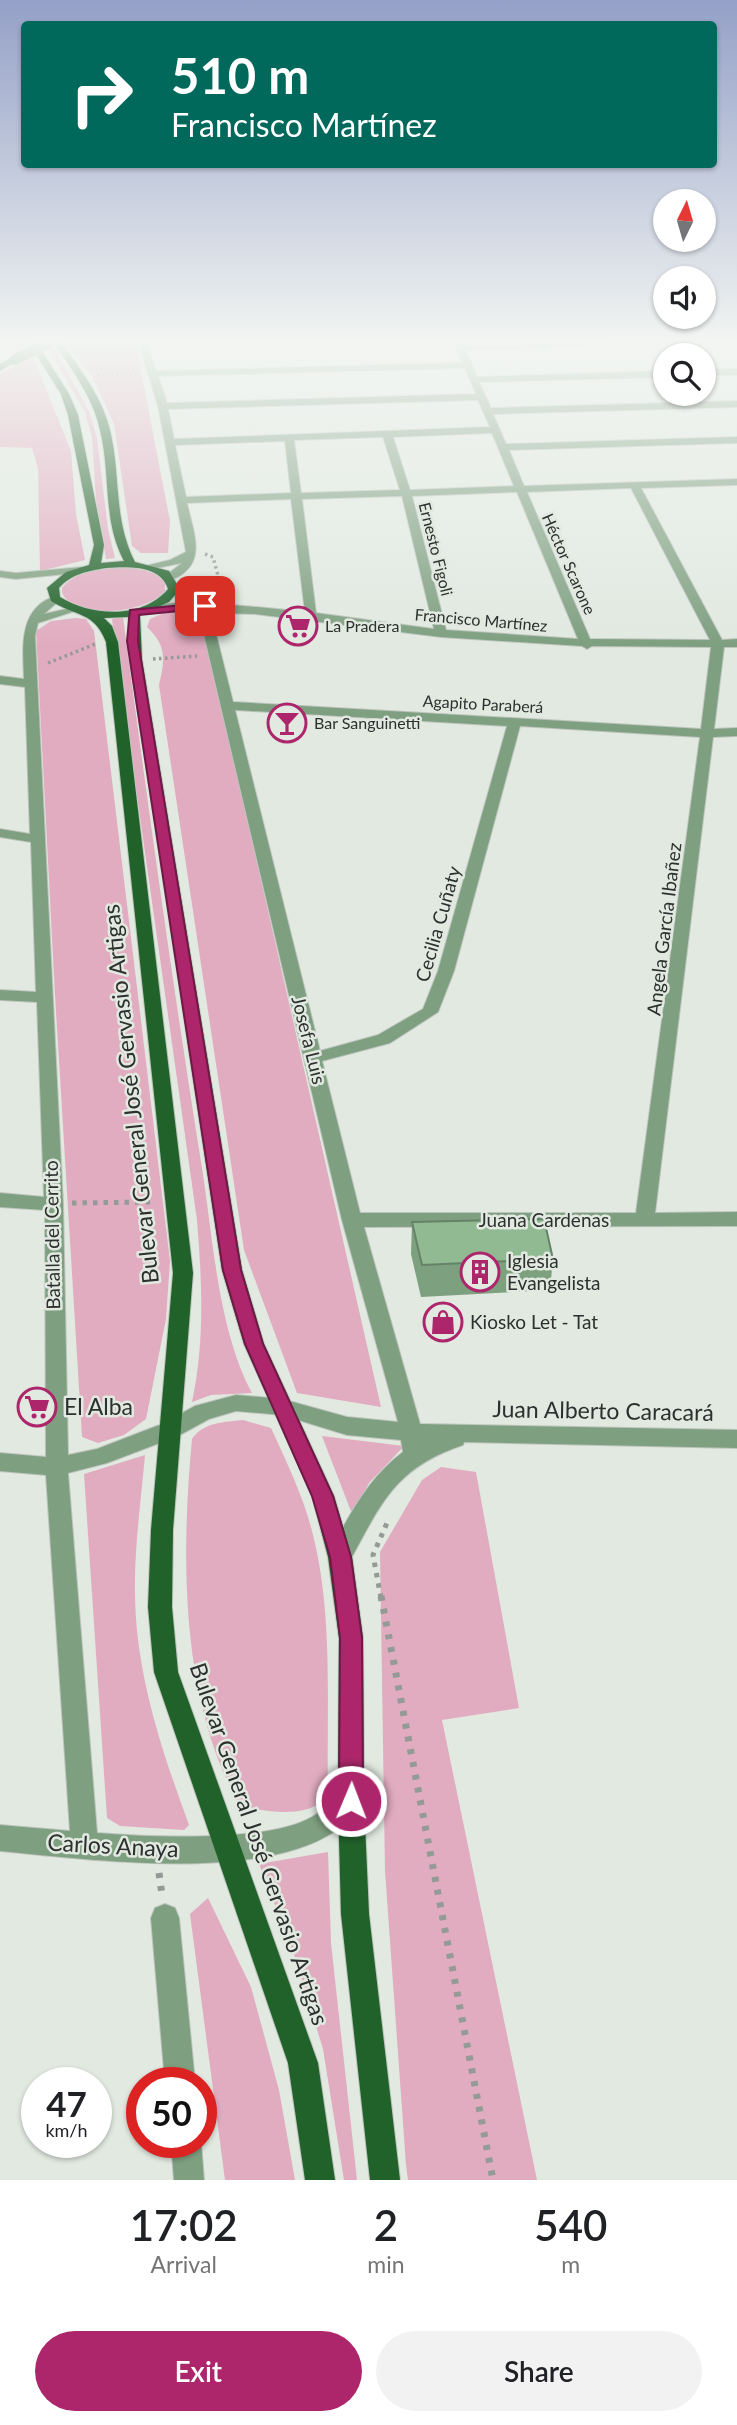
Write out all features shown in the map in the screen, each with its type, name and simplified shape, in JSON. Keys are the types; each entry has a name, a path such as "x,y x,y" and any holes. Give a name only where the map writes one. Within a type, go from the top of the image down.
{"main road":[{"path":"78,442 99,545 88,568"},
{"path":"107,442 120,544 131,565"},
{"path":"131,565 147,567 172,583 165,600 140,610 93,614 71,609 54,597 53,588 63,578 88,568 131,565"},
{"path":"140,610 136,660 232,1270 254,1344 323,1496 341,1557 351,1638 351,1801 355,1914 385,2180"},
{"path":"93,614 106,626 111,638"},
{"name":"Bulevar General José Gervasio Artigas","path":"111,638 177,1201 183,1273 170,1430 160,1607 166,1672 303,2063 320,2180"}],"street":[{"path":"172,583 186,566 192,551 170,442 178,442"},
{"path":"290,442 311,617"},
{"name":"Ernesto Figoli","path":"390,442 406,492 441,633"},
{"name":"Héctor Scarone","path":"503,442 519,488 587,645"},
{"path":"505,447 680,442"},
{"path":"180,500 737,482"},
{"path":"634,485 718,643"},
{"path":"147,567 173,563 192,551"},
{"path":"0,574 16,576 88,568"},
{"path":"16,576 42,586 54,597 36,613 30,623"},
{"name":"Francisco Martínez","path":"172,583 224,606"},
{"name":"Francisco Martínez","path":"140,610 224,606 441,633 587,645 737,643"},
{"path":"30,623 71,609"},
{"name":"Batalla del Cerrito","path":"30,623 36,839 54,1204 57,1467 85,1846"},
{"name":"Josefa Luis","path":"208,626 352,1220 413,1442"},
{"name":"Angela García Ibañez","path":"645,1220 718,643"},
{"path":"0,680 31,676"},
{"name":"Agapito Paraberá","path":"228,706 706,733 737,732"},
{"name":"Cecilia Cuñaty","path":"313,1058 384,1039 430,1012 446,971 514,723"},
{"path":"0,833 36,839"},
{"path":"0,995 44,997"},
{"path":"0,1200 54,1204"},
{"name":"Juana Cardenas","path":"352,1220 737,1219"},
{"path":"0,1462 57,1467 99,1457 170,1430 220,1406 255,1403 282,1407 413,1442 385,1480 341,1557"},
{"name":"Juan Alberto Caracará","path":"413,1442 469,1435 737,1439"},
{"name":"Carlos Anaya","path":"0,1838 156,1851 262,1845 318,1829 351,1801"},
{"path":"165,1918 179,2067"},
{"path":"188,2158 190,2180"}],"path":[{"path":"192,551 213,557 224,606"},
{"path":"31,676 111,638"},
{"path":"136,660 215,654"},
{"path":"54,1204 177,1201"},
{"path":"394,1510 373,1555 493,2180"},
{"path":"156,1851 165,1918"}],"shaded area":[{"path":"0,442 67,442 71,451 76,514 85,560 40,571 38,468 32,448 0,447"},
{"path":"92,442 97,442 108,529 115,558 106,559 96,500"},
{"path":"117,442 155,442 170,521 168,553 141,553 132,546"},
{"path":"118,568 155,574 165,581 165,592 143,605 112,611 81,608 70,602 62,593 67,582 80,574"},
{"path":"198,609 216,614 202,621 381,1407 297,1393 244,1250 159,685 163,653 158,640 147,627 150,619 164,613"},
{"path":"123,617 218,1280 231,1340 252,1393 211,1395 192,1402 199,1357 201,1311 197,1220 112,619"},
{"path":"86,619 94,631 170,1261 166,1319 146,1419 124,1435 98,1443 82,1437 36,631 51,621"},
{"path":"243,1420 271,1428 303,1502 321,1572 327,1646 328,1793 312,1808 300,1811 262,1810 240,1806 220,1765 206,1720 189,1627 186,1531 192,1439 208,1426"},
{"path":"322,1436 404,1446 369,1483 352,1514"},
{"path":"145,1455 136,1560 136,1625 152,1712 189,1825 184,1830 120,1826 107,1818 84,1474"},
{"path":"441,1467 476,1472 519,1708 442,1720 537,2180 408,2180 385,1871 380,1552 422,1480"},
{"path":"328,1852 331,1943 357,2180 344,2180 323,2049 294,1954 259,1864"},
{"path":"208,1898 251,1987 279,2090 295,2180 225,2180 217,2119 217,2067 210,2067 190,1914"}],"building":[{"path":"544,1219 553,1259 422,1265 412,1222"}],"place":[{"name":"La Pradera","path":"298,626"},
{"name":"Bar Sanguinetti","path":"287,723"},
{"name":"Iglesia Evangelista","path":"480,1272"},
{"name":"Kiosko Let - Tat","path":"443,1322"},
{"name":"El Alba","path":"37,1407"}],"route":[{"path":"205,606 134,612 133,641 211,1152 232,1270 254,1344 323,1496 341,1557 351,1638 351,1801"}]}
